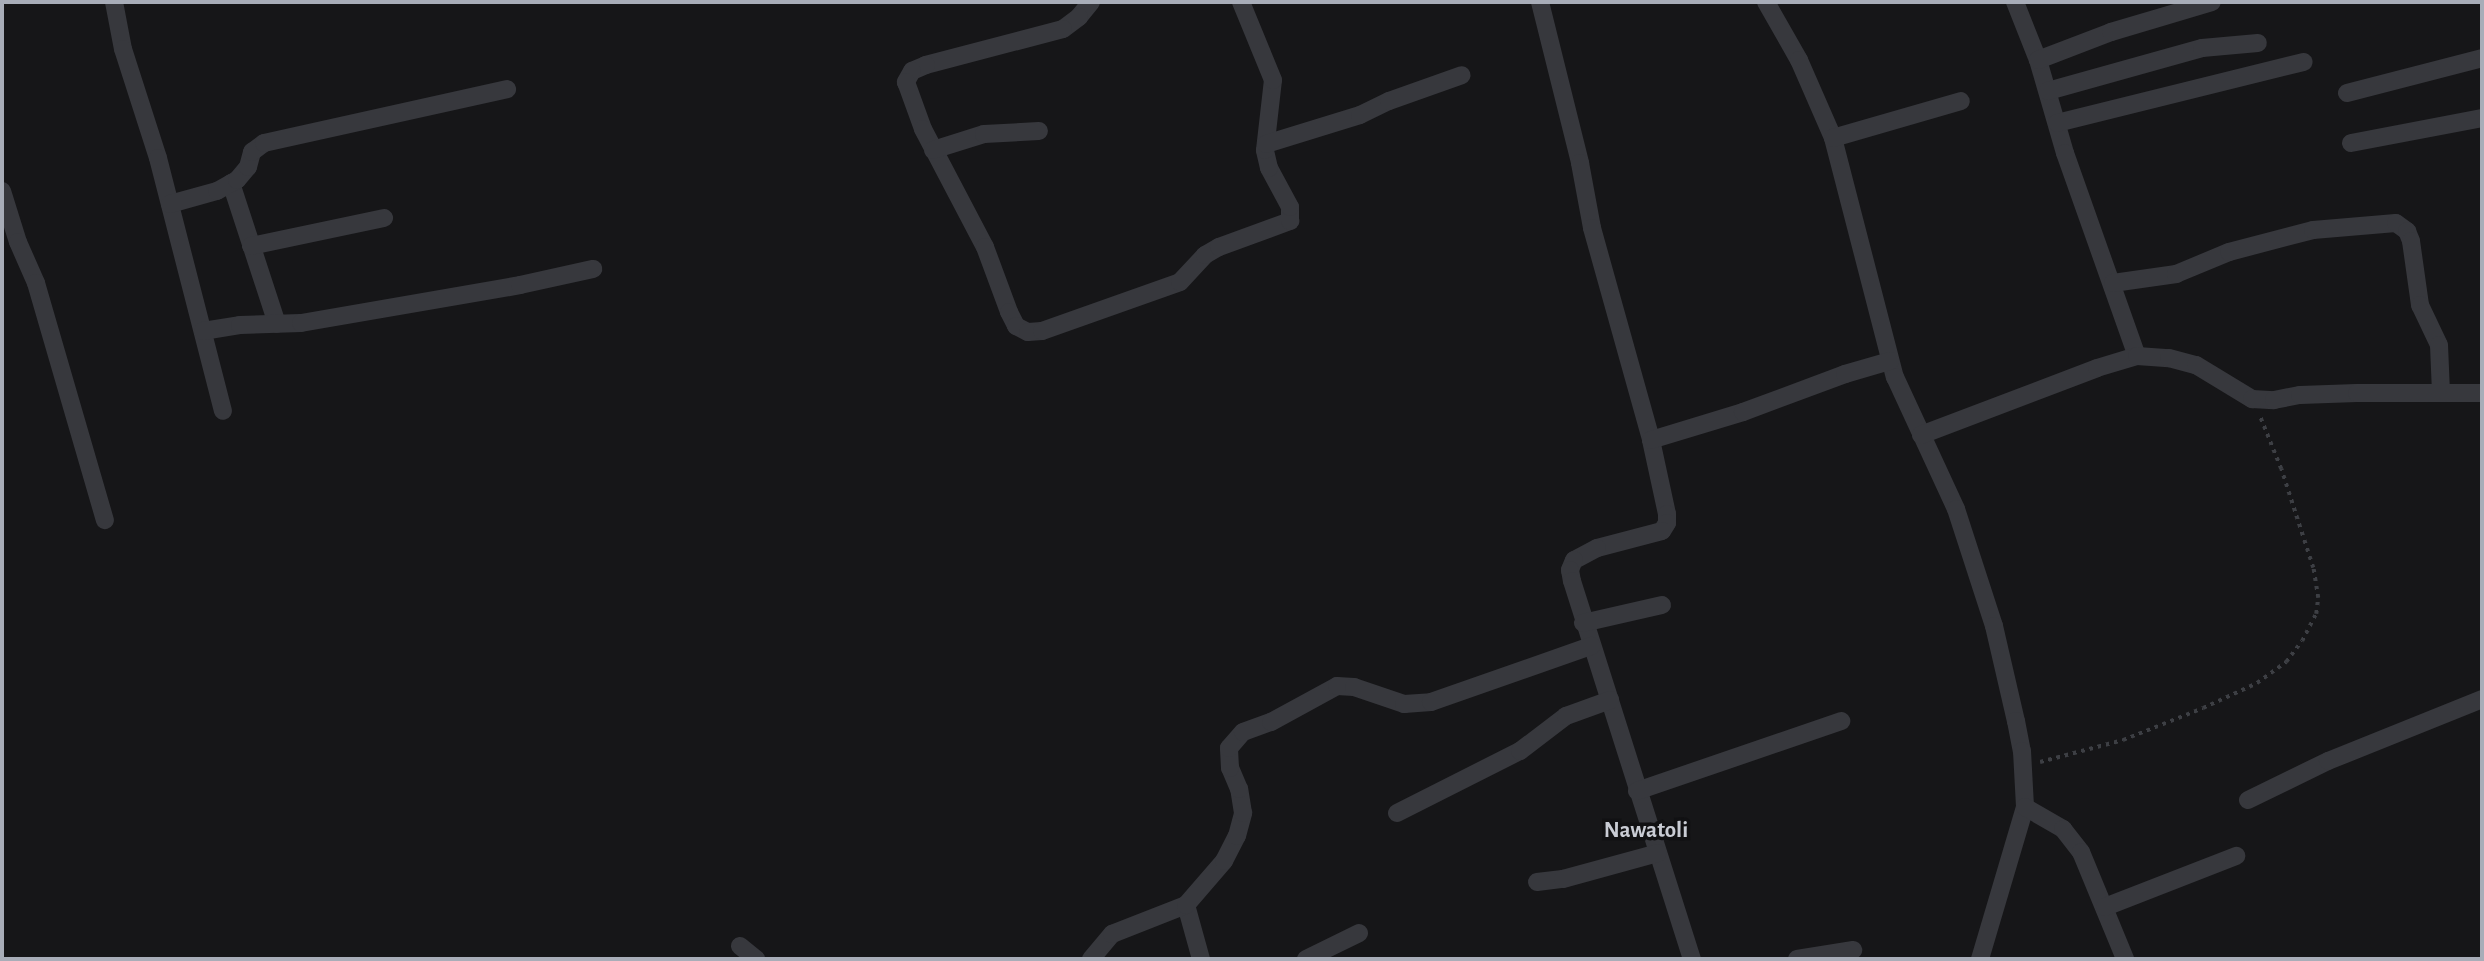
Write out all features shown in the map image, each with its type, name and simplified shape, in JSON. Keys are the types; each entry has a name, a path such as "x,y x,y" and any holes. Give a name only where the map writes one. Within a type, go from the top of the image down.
{"street":[{"path":"114,2 123,48 142,99 223,411"},
{"path":"1091,2 1079,17 1063,29 912,71 906,82 909,96 933,150 985,247 1016,326 1028,332 1042,331 1180,282 1205,255 1219,247 1290,221 1290,207 1269,168 1266,144 1273,80 1241,2"},
{"path":"1540,2 1580,163 1591,228 1651,440 1667,523 1662,531 1653,536 1597,548 1574,560 1570,570 1583,623 1610,699 1692,959"},
{"path":"1766,2 1799,60 1833,138 1890,360 1956,509 1994,626 2023,765 2025,807 1980,959"},
{"path":"2015,2 2038,60 2137,356"},
{"path":"2038,60 2111,32 2212,2"},
{"path":"2048,91 2202,48 2258,43"},
{"path":"2347,93 2482,58"},
{"path":"2057,123 2304,62"},
{"path":"1266,144 1360,115 1389,101 1462,75"},
{"path":"170,204 217,191 232,183 248,167 252,152 264,143 507,89"},
{"path":"1833,138 1961,101"},
{"path":"2351,143 2482,118"},
{"path":"933,150 985,134 1039,131"},
{"path":"232,183 277,324"},
{"path":"2,191 18,242 36,283 105,520"},
{"path":"251,246 384,218"},
{"path":"2113,283 2176,274 2229,252 2313,230 2396,223 2402,226 2411,241 2420,305 2439,345 2441,393"},
{"path":"203,331 240,325 300,323 520,285 593,269"},
{"path":"1921,435 2137,356 2169,358 2196,365 2252,399 2482,393"},
{"path":"1651,440 1743,412 1890,360"},
{"path":"1583,623 1662,605"},
{"path":"1091,959 1112,934 1186,905 1206,885 1237,836 1243,813 1239,789 1230,768 1229,748 1243,732 1271,722 1337,687 1354,687 1405,704 1431,702 1591,646"},
{"path":"1397,813 1520,751 1566,716 1610,699"},
{"path":"2248,800 2328,761 2482,699"},
{"path":"1637,791 1841,721"},
{"path":"2025,807 2063,829 2081,852 2125,959"},
{"path":"1537,882 1563,879 1658,853"},
{"path":"2105,907 2236,856"},
{"path":"1186,905 1201,959"},
{"path":"1306,959 1359,933"},
{"path":"740,946 756,959"},
{"path":"1797,959 1853,950"}],"path":[{"path":"2023,765 2060,759 2123,740 2203,708 2257,683 2286,662 2302,641 2316,614 2319,598 2313,568 2281,469 2252,399"}],"district":[{"name":"Nawatoli","path":"1646,831"}]}
